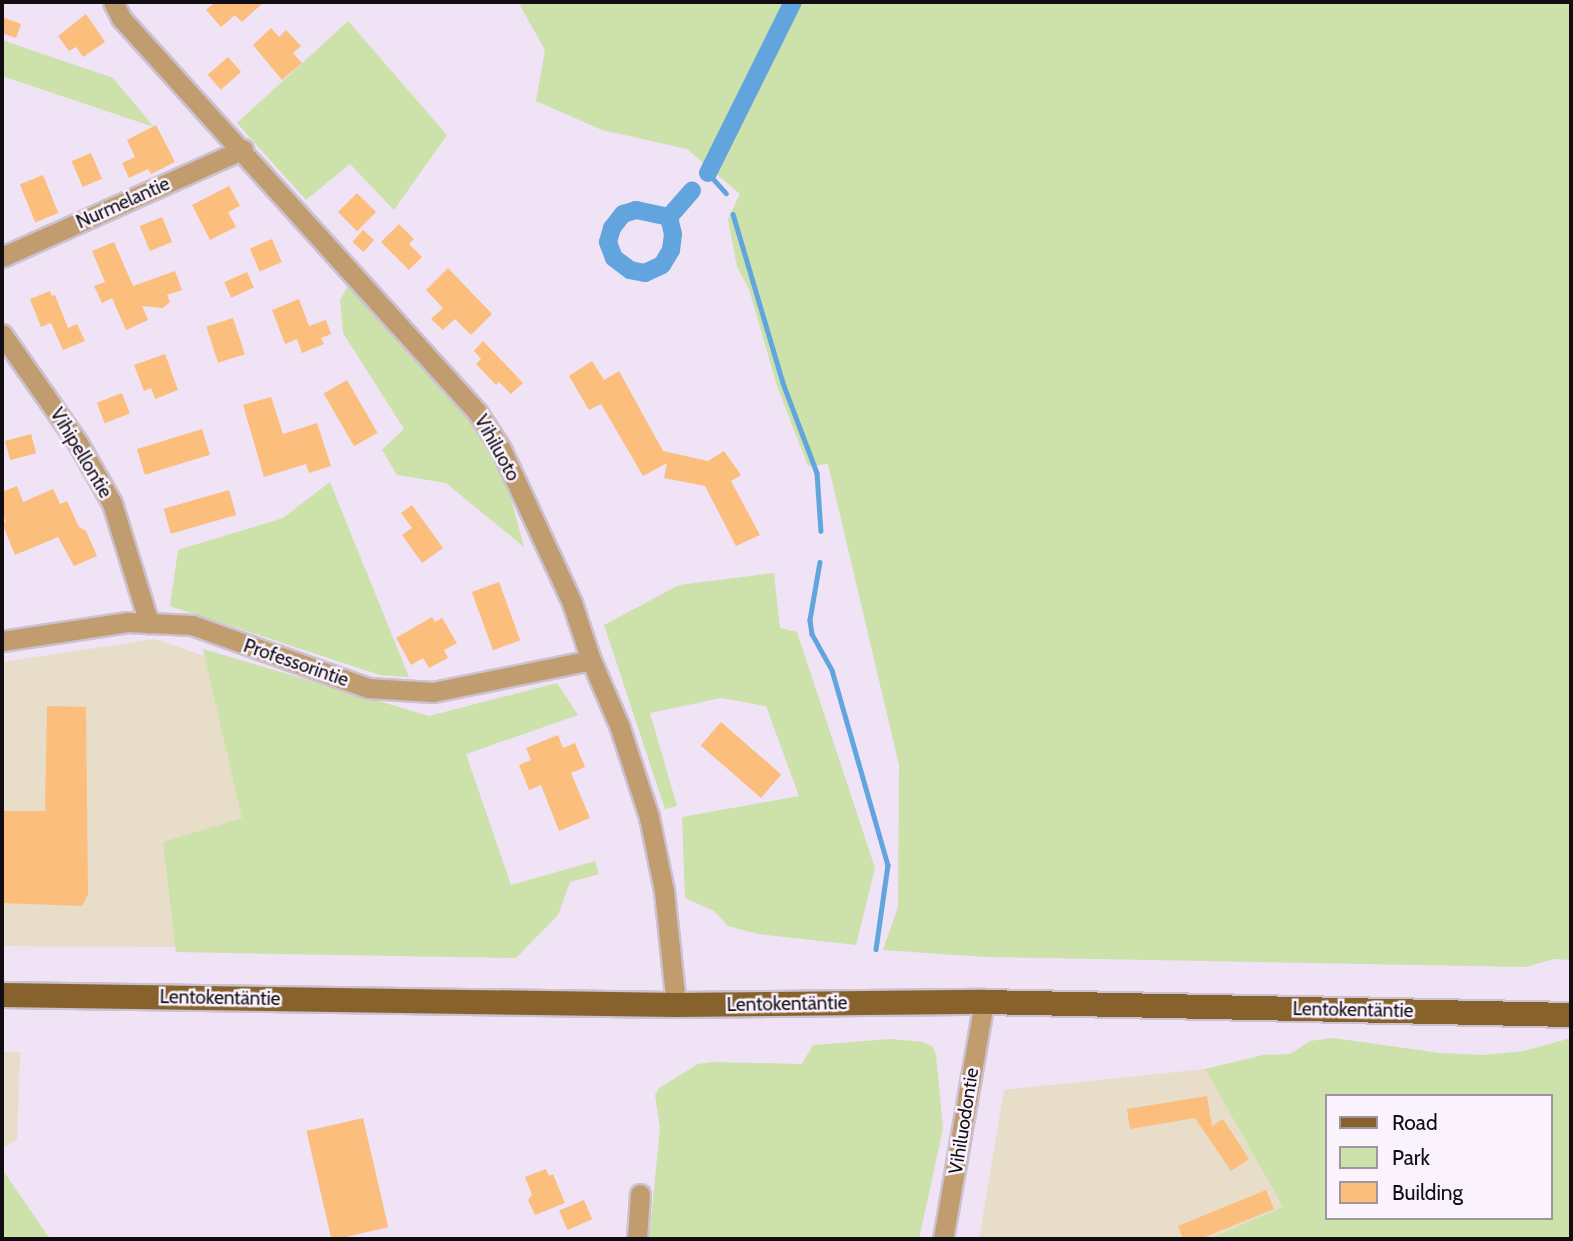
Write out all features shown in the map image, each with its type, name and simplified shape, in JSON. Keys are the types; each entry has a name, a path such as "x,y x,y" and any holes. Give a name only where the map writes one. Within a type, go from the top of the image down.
{"main road":[{"name":"Lentokentäntie","path":"2,995 676,1005 984,1002 1571,1015"}],"street":[{"name":"Vihiluoto","path":"113,2 121,18 243,149 477,412 501,449 572,604 591,660 619,725 649,817 664,891 676,1005"},
{"name":"Nurmelantie","path":"2,257 243,149"},
{"name":"Vihipellontie","path":"2,334 78,443 112,503 149,623"},
{"name":"Professorintie","path":"2,641 128,622 191,625 368,688 433,692 591,660"},
{"name":"Vihiluodontie","path":"943,1239 984,1002"},
{"path":"638,1239 640,1194"}],"shaded area":[{"path":"155,639 244,670 294,809 192,947 2,946 2,662"},
{"path":"2,1052 20,1052 17,1139 2,1149"},
{"path":"1205,1069 1283,1207 1209,1239 979,1239 1004,1090"}],"green space":[{"path":"518,2 1571,2 1571,960 1554,959 1526,967 986,957 883,950 898,907 899,765 828,464 808,466 777,386 749,289 737,267 728,219 740,194 687,149 602,130 536,101 545,50"},
{"path":"348,21 447,135 394,210 350,164 306,200 237,123"},
{"path":"2,40 113,78 154,127 2,76"},
{"path":"350,282 470,417 505,477 524,547 446,483 397,475 382,450 404,429 343,333 340,300"},
{"path":"330,482 409,677 380,675 170,606 178,550 283,518"},
{"path":"774,573 780,628 797,632 875,868 856,945 758,934 728,926 714,911 685,898 682,817 799,796 766,706 721,698 650,713 677,806 665,809 604,625 679,585"},
{"path":"203,649 429,716 557,683 578,715 466,754 511,885 595,861 599,874 570,882 558,915 516,958 176,952 163,842 242,818"},
{"path":"1333,1038 1440,1053 1485,1055 1524,1051 1571,1038 1571,1239 1209,1239 1283,1207 1205,1069 1263,1055 1290,1054 1310,1041"},
{"path":"891,1039 923,1042 933,1047 936,1055 943,1129 919,1239 649,1239 660,1128 655,1095 659,1088 698,1064 802,1064 813,1045"},
{"path":"2,1169 50,1239 2,1239"}],"building":[{"path":"215,2 264,2 242,22 235,15 221,27 206,10"},
{"path":"86,14 105,42 83,57 76,47 69,51 58,36"},
{"path":"2,17 21,24 16,38 2,33"},
{"path":"271,28 279,37 286,30 301,46 293,53 302,63 282,80 253,45"},
{"path":"228,57 241,72 221,90 208,75"},
{"path":"156,125 175,162 151,174 148,169 129,178 122,163 135,157 127,140"},
{"path":"91,153 102,179 83,187 72,161"},
{"path":"43,175 58,213 35,222 20,184"},
{"path":"229,186 240,206 228,212 236,227 210,240 192,205"},
{"path":"357,193 376,212 357,231 338,212"},
{"path":"162,217 172,242 150,251 140,226"},
{"path":"399,224 414,239 409,244 422,257 409,270 381,242"},
{"path":"363,230 374,240 363,252 352,242"},
{"path":"272,239 282,262 260,271 250,248"},
{"path":"114,242 133,286 175,271 182,290 167,295 170,302 163,308 142,306 148,320 126,330 112,298 102,303 94,286 105,282 92,251"},
{"path":"448,268 492,314 471,335 455,319 443,330 431,319 443,308 426,290"},
{"path":"247,272 254,288 231,298 224,282"},
{"path":"50,291 52,296 55,295 68,328 77,324 85,341 63,350 51,323 41,327 30,299"},
{"path":"299,299 309,326 326,320 331,334 321,338 324,344 302,353 297,339 285,344 272,310"},
{"path":"233,318 245,354 218,363 206,327"},
{"path":"483,341 523,383 511,394 499,382 496,385 476,364 481,359 474,351"},
{"path":"165,354 178,390 155,399 151,388 144,391 134,365"},
{"path":"592,361 604,380 619,371 663,451 708,461 724,451 741,475 731,481 760,535 736,546 705,486 664,478 667,463 643,476 601,404 589,410 569,376"},
{"path":"347,380 378,433 354,446 324,394"},
{"path":"122,393 130,414 105,423 97,403"},
{"path":"271,397 283,434 317,423 331,466 309,473 306,464 264,477 243,405"},
{"path":"202,429 210,455 145,475 137,449"},
{"path":"31,434 36,453 10,460 5,441"},
{"path":"17,486 23,502 53,489 60,504 67,501 79,527 86,531 97,556 74,566 58,537 15,555 2,523 6,522 2,513 2,492"},
{"path":"229,490 236,515 171,534 164,509"},
{"path":"412,505 443,548 422,563 402,535 412,528 401,513"},
{"path":"499,582 520,640 493,650 472,592"},
{"path":"432,617 435,622 442,618 457,643 444,650 448,658 429,668 423,658 411,665 396,638"},
{"path":"47,706 86,707 88,894 82,906 2,903 2,811 45,811"},
{"path":"721,722 781,774 761,798 701,745"},
{"path":"558,735 563,748 575,743 585,767 571,773 590,818 559,831 541,785 529,790 519,765 531,760 526,748"},
{"path":"1207,1096 1212,1126 1223,1119 1249,1159 1231,1171 1195,1118 1130,1129 1127,1109"},
{"path":"363,1118 388,1227 331,1239 306,1131"},
{"path":"546,1169 549,1176 553,1174 565,1203 535,1215 528,1200 532,1195 525,1177"},
{"path":"1266,1190 1274,1209 1200,1239 1183,1239 1178,1226"},
{"path":"584,1200 592,1219 567,1230 559,1211"}],"waterway":[{"path":"708,173 793,2"},
{"path":"708,173 726,193"},
{"path":"669,217 673,234 671,250 662,265 645,273 630,270 614,258 608,242 612,228 623,214 636,210 669,217 692,191"},
{"path":"733,214 783,383 817,473 821,531"},
{"path":"820,562 810,620 812,634 832,670 888,865 876,949"}]}
